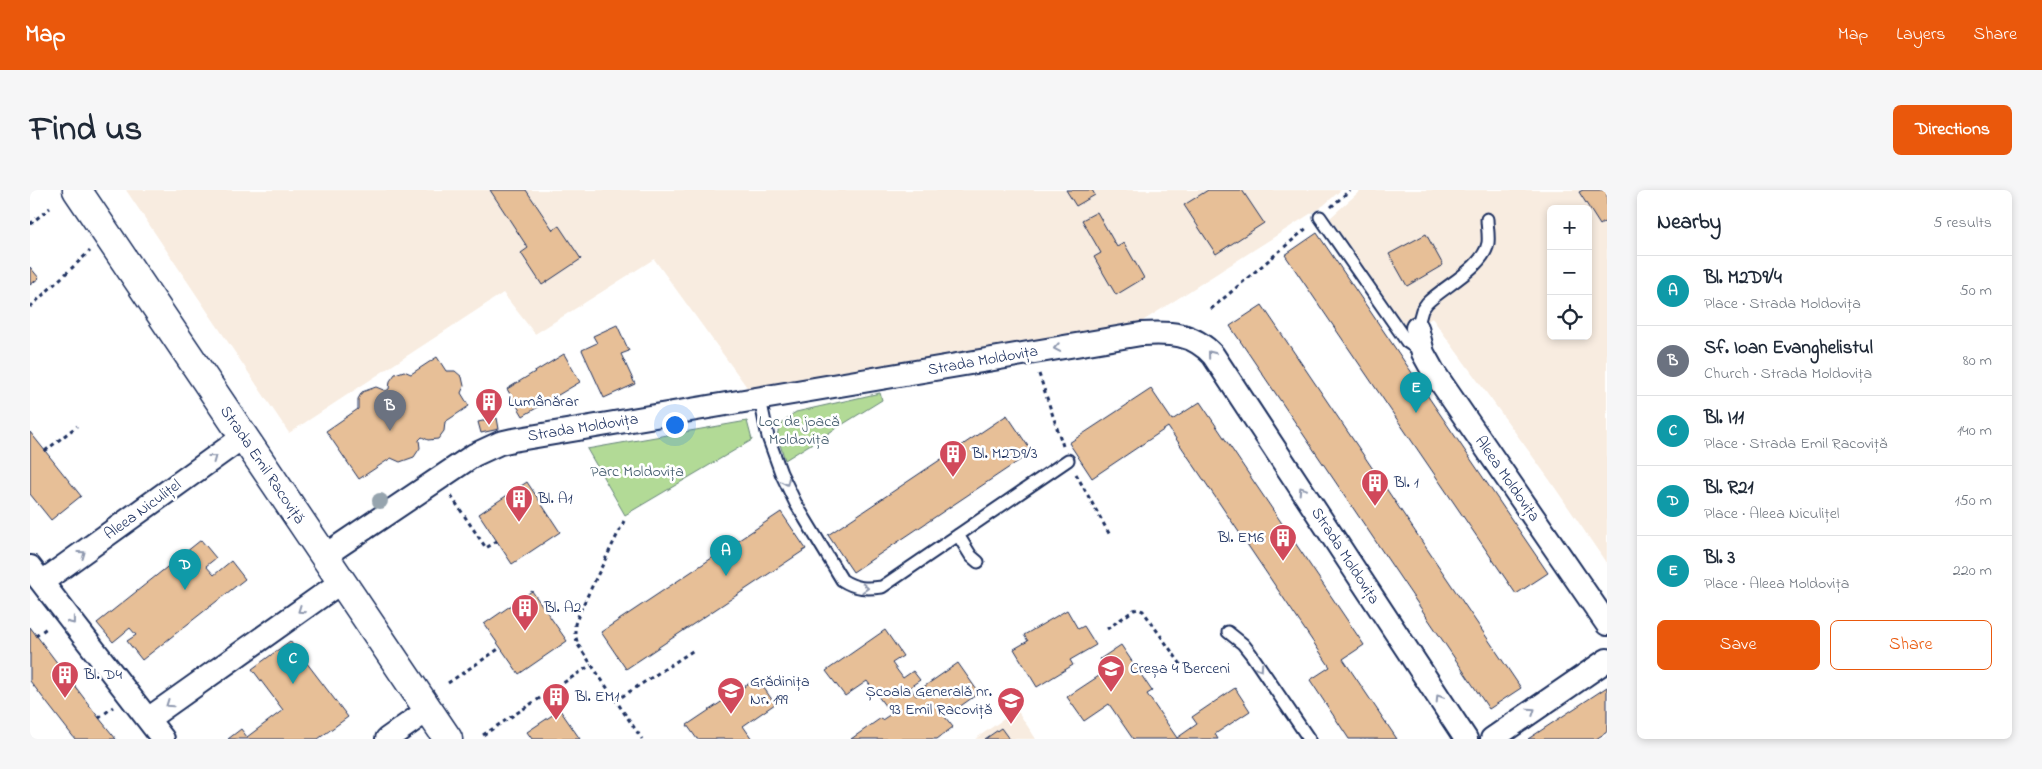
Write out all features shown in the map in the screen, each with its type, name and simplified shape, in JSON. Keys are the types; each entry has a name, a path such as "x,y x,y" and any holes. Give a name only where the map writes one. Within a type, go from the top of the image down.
{"street":[{"name":"Strada Emil Racoviță","path":"77,190 448,739"},
{"name":"Aleea Moldovița","path":"1417,328 1423,353 1438,378 1607,624"},
{"name":"Strada Moldovița","path":"324,556 474,455 500,443 1141,334 1168,333 1181,335 1194,339 1213,355 1464,738"},
{"name":"Aleea Niculițel","path":"163,739 36,574 243,437"},
{"path":"148,720 341,582"},
{"path":"1492,739 1607,660"},
{"path":"387,739 428,710"}],"lane":[{"path":"1320,217 1407,342 1423,353"},
{"path":"1417,328 1422,310 1427,303 1479,262 1486,251 1488,242 1487,219"},
{"path":"760,399 768,437 781,473 796,504 842,580 852,587 868,589 882,587 1068,460"},
{"path":"958,536 971,556 978,562"},
{"path":"1228,632 1243,644 1251,654 1309,739"}],"path":[{"path":"1211,309 1350,190"},
{"path":"30,224 50,208"},
{"path":"30,307 107,235"},
{"path":"45,451 77,426"},
{"path":"440,479 486,548 496,541"},
{"path":"624,521 581,608 575,624 575,634 578,645 642,739"},
{"path":"1107,629 1134,610 1143,611 1182,666"},
{"path":"448,683 500,648"},
{"path":"616,700 694,650"},
{"path":"483,735 591,665"}],"shaded area":[{"path":"126,190 1341,190 1324,205 1138,324 749,390 654,259 535,334 503,293 289,433"},
{"path":"1361,190 1607,190 1607,564 1549,479 1432,318 1410,333 1330,218"},
{"name":"Școala Generală nr. 93 Emil Racoviță","path":"1017,710 1036,739 975,739"}],"green space":[{"name":"Loc de joacă Moldovița","path":"880,393 882,400 785,460 777,435 782,424 789,416 796,412"},
{"name":"Parc Moldovița","path":"747,421 752,440 625,515 587,449"}],"building":[{"path":"490,190 526,190 553,230 559,226 581,259 542,285 521,253 528,248"},
{"path":"1066,190 1092,190 1095,195 1076,206"},
{"path":"1208,190 1242,190 1264,223 1216,254 1184,205"},
{"path":"1583,190 1607,190 1607,220 1600,225 1592,212 1592,205 1587,205 1579,192"},
{"path":"1097,212 1117,247 1124,243 1144,278 1116,295 1094,257 1101,253 1082,220"},
{"path":"1317,233 1548,573 1516,594 1285,255"},
{"path":"1426,234 1443,265 1407,286 1389,254"},
{"path":"30,267 39,278 30,285"},
{"name":"Bl. 1","path":"1262,305 1521,688 1489,709 1230,326"},
{"path":"617,325 629,351 621,354 635,384 604,398 582,350 597,343 593,336"},
{"path":"564,354 580,382 523,416 507,389"},
{"path":"437,357 446,371 455,371 462,377 464,386 461,393 469,406 445,422 444,431 438,439 428,440 422,437 419,440 420,448 414,457 400,462 391,458 359,479 326,431 358,409 358,399 362,392 376,387 386,391 389,389 390,381 395,374 404,371 411,374"},
{"name":"Bl. EM6","path":"1151,389 1172,420 1200,402 1364,645 1343,659 1397,739 1349,739 1310,680 1330,667 1168,427 1092,478 1069,443"},
{"name":"Bl. M2D9/3","path":"1007,415 1032,452 853,572 828,535"},
{"name":"Lumânărar","path":"497,418 499,429 481,433 478,422"},
{"path":"30,432 81,496 51,520 30,494"},
{"name":"Bl. A1","path":"527,482 560,532 512,564 479,514"},
{"path":"781,512 806,549 626,669 601,632"},
{"path":"201,540 216,558 206,566 214,575 231,561 245,579 142,660 127,641 136,635 130,628 113,642 97,623"},
{"name":"Bl. A2","path":"532,591 567,641 519,674 484,624"},
{"path":"1067,610 1078,629 1084,626 1096,645 1070,660 1073,665 1037,687 1014,649 1028,641 1024,635"},
{"name":"Bl. D4","path":"30,627 116,739 75,739 30,681"},
{"path":"885,630 903,656 892,663 903,678 913,671 920,680 910,687 916,696 924,690 922,688 958,663 979,693 945,717 953,727 937,739 851,739 881,718 882,720 891,714 867,681 845,696 826,671"},
{"path":"290,641 348,717 318,739 228,739 241,729 247,737 283,710 252,669"},
{"name":"Creșa 4 Berceni","path":"1121,645 1152,691 1147,694 1177,738 1197,724 1192,717 1235,688 1250,711 1215,734 1218,739 1133,739 1109,704 1084,721 1067,697 1108,670 1100,659"},
{"name":"Grădinița Nr. 199","path":"757,678 775,704 743,726 752,739 697,739 687,725"},
{"path":"1607,687 1607,732 1596,739 1528,739"},
{"name":"Bl. EM1","path":"560,710 580,739 532,739 527,732"},
{"path":"1001,728 1009,739 985,739"}],"place":[{"name":"Bl. 3","path":"1416,413"},
{"name":"Lumânărar","path":"489,426"},
{"name":"Sf. Ioan Evanghelistul","path":"390,431"},
{"name":"Bl. M2D9/3","path":"953,478"},
{"name":"Bl. 1","path":"1375,507"},
{"name":"Bl. A1","path":"519,523"},
{"name":"Bl. EM6","path":"1283,562"},
{"name":"Bl. M2D9/4","path":"726,576"},
{"name":"Bl. R21","path":"185,590"},
{"name":"Bl. A2","path":"525,632"},
{"name":"Bl. I11","path":"293,684"},
{"name":"Creșa 4 Berceni","path":"1111,693"},
{"name":"Bl. D4","path":"65,699"},
{"name":"Grădinița Nr. 199","path":"731,715"},
{"name":"Bl. EM1","path":"556,721"},
{"name":"Școala Generală nr. 93 Emil Racoviță","path":"1011,725"}]}
